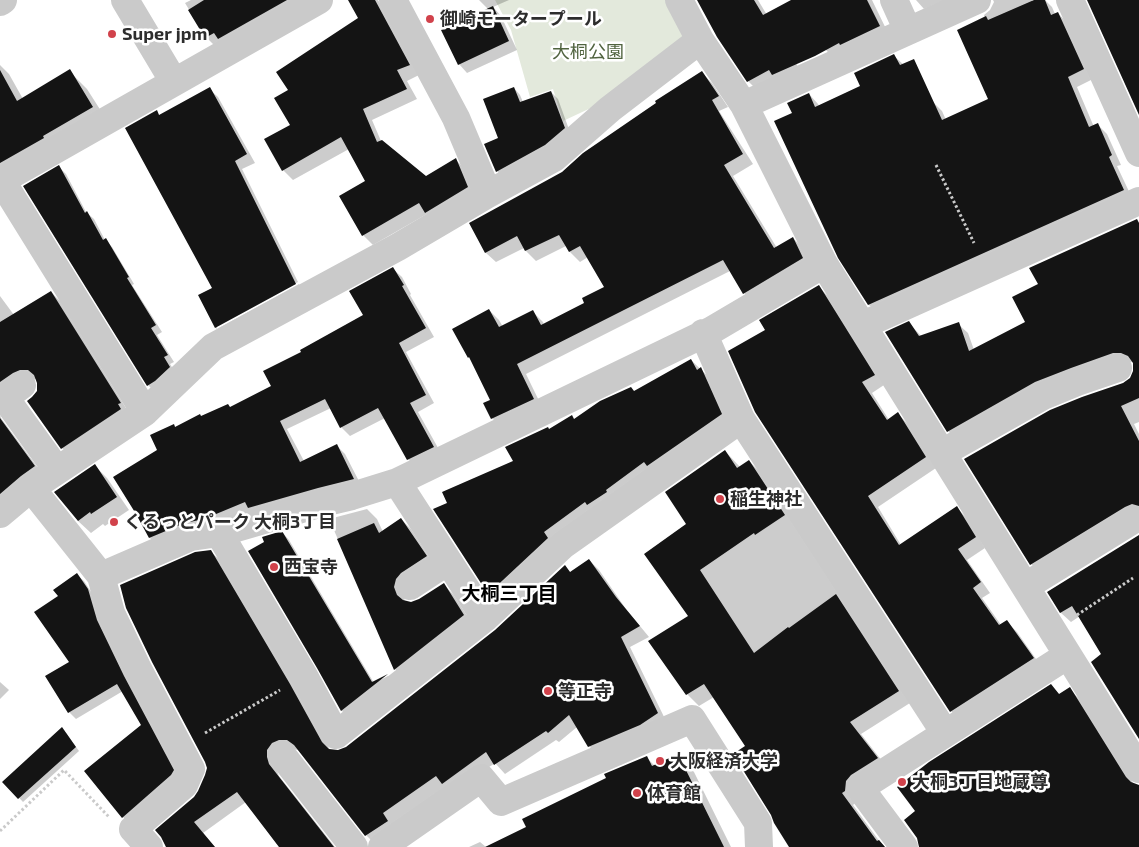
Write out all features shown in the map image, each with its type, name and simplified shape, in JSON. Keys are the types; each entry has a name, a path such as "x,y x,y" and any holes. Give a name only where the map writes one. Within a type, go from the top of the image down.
{"street":[{"path":"125,0 174,82"},
{"path":"145,412 1,180 319,0"},
{"path":"394,0 456,118 488,194"},
{"path":"679,0 700,40 744,105 824,264 1139,769"},
{"path":"894,0 908,31"},
{"path":"744,105 977,0"},
{"path":"1070,0 1139,153"},
{"path":"0,514 31,488 145,412 213,347 398,248 488,194 554,158 610,109 700,40"},
{"path":"863,325 1139,201"},
{"path":"100,576 192,537 219,534 397,482 720,325 824,264"},
{"path":"703,333 741,418 945,733"},
{"path":"942,453 1043,396 1118,368"},
{"path":"9,393 57,470"},
{"path":"219,534 304,676 336,735 485,618 563,545 741,418"},
{"path":"397,482 485,618"},
{"path":"31,488 100,576 111,613 138,669 191,769 184,785 141,838"},
{"path":"1026,586 1133,520"},
{"path":"410,586 448,561"},
{"path":"904,847 860,788 1068,655"},
{"path":"382,847 481,778 501,802 692,719 758,823 759,847"},
{"path":"282,755 354,847"}],"path":[{"path":"936,165 987,269"},
{"path":"1053,630 1133,578"},
{"path":"180,747 304,676"},
{"path":"0,831 64,770 121,830 141,838"}],"green space":[{"name":"大桐公園","path":"495,0 669,0 687,31 683,44 610,99 563,121 553,89 530,97 511,30"}],"building":[{"path":"204,0 287,0 218,39 214,33 205,38 188,10"},
{"path":"348,0 375,0 410,65 397,70 407,89 363,109 377,142 382,140 426,176 456,158 468,187 425,213 419,203 362,236 339,196 365,181 341,137 282,171 264,139 290,125 274,98 288,90 276,72 358,18"},
{"path":"697,0 754,0 763,15 791,0 867,0 880,26 772,75 769,70 747,82 717,37"},
{"path":"1034,0 1045,0 1051,15 1058,12 1084,69 1068,77 1089,127 1098,123 1112,155 1109,157 1124,190 868,305 838,258 774,121 792,113 787,103 809,93 815,107 860,86 854,73 894,54 900,65 914,59 942,120 988,99 957,30 986,16 988,20"},
{"path":"1087,0 1139,0 1139,115"},
{"path":"493,6 509,41 458,65 441,30"},
{"path":"70,69 93,107 0,163 0,70 17,101"},
{"path":"702,71 719,96 712,100 743,154 724,165 774,248 793,237 803,258 743,294 723,260 517,364 534,399 491,419 483,403 490,400 469,357 452,329 489,309 499,327 533,310 541,325 584,303 582,298 604,287 580,246 569,252 559,235 525,251 517,236 485,253 469,223 562,172 583,153 656,103 655,101"},
{"path":"210,87 247,154 235,161 296,284 215,328 198,295 212,288 125,128 157,110 159,115"},
{"path":"514,87 520,102 551,91 565,128 545,145 496,172 484,144 498,138 483,99"},
{"path":"59,165 85,213 87,211 103,240 106,238 129,277 127,278 156,325 151,328 168,355 164,357 170,367 147,386 23,186"},
{"path":"1137,219 1139,223 1139,398 1121,406 1139,441 1139,506 1132,504 1125,507 1030,565 964,459 1050,410 1123,383 1130,378 1133,371 1133,363 1128,356 1121,353 1113,353 1071,368 1035,382 947,432 885,332 909,321 919,336 959,322 969,351 1025,322 1012,297 1038,284 1029,268"},
{"path":"393,267 426,328 399,343 426,395 410,403 434,447 407,460 378,408 340,428 325,399 280,421 300,462 337,444 354,479 248,508 245,502 204,519 185,523 149,538 113,477 157,450 150,435 174,424 175,427 200,414 201,416 228,404 230,407 271,386 263,371 301,352 300,350 363,315 349,291"},
{"path":"819,285 875,375 862,382 887,420 898,412 926,457 868,496 899,545 957,506 976,537 958,549 981,582 973,588 999,625 1007,620 1034,658 950,712 755,412 728,351 765,330 759,320"},
{"path":"51,291 121,403 118,404 121,409 61,449 27,401 37,391 34,375 28,370 20,370 0,382 0,322"},
{"path":"691,359 697,370 701,367 722,414 647,466 644,462 606,490 607,492 587,505 585,502 544,532 548,538 488,594 433,509 447,503 442,492 513,461 505,447 548,427 549,429 572,415 574,419 600,401 631,387 634,391"},
{"path":"0,418 35,466 0,494"},
{"path":"725,450 737,468 749,460 785,515 755,535 754,533 700,570 754,653 836,594 899,691 850,722 878,758 851,775 846,781 845,791 842,793 877,841 879,840 885,847 789,847 733,754 745,746 704,684 686,695 648,641 688,616 644,554 686,524 665,492"},
{"path":"95,464 117,497 78,521 54,492"},
{"path":"401,518 427,556 401,573 396,579 394,587 397,595 403,600 411,602 444,583 464,615 394,670 337,539 374,523 379,533"},
{"path":"282,531 372,682 388,674 341,711 248,551 264,542 262,537"},
{"path":"1139,535 1139,739 1091,662 1101,654 1072,606 1060,613 1047,592"},
{"path":"211,550 322,742 329,749 338,750 346,747 495,630 565,565 570,572 589,559 616,597 640,626 621,637 658,713 640,725 588,747 569,715 548,733 546,731 494,765 486,752 442,784 436,776 383,813 388,821 365,836 294,745 287,740 279,740 272,743 267,750 269,764 334,847 279,847 237,792 194,822 215,847 166,847 155,830 194,797 207,768 126,608 120,585 195,552"},
{"path":"77,573 88,589 97,620 124,676 174,770 171,775 122,818 84,771 141,725 117,684 68,713 45,676 69,662 34,612 58,596 53,590"},
{"path":"1051,684 1059,694 1070,687 1126,777 1131,782 1139,785 1139,847 919,847 917,838 904,820 915,811 897,787 929,762"},
{"path":"62,727 76,747 18,799 2,782"},
{"name":"体育館","path":"678,754 724,847 485,847 526,827 522,819 606,778 604,774 647,756 652,766"}],"place":[{"name":"御崎モータープール","path":"430,19"},
{"name":"Super jpm","path":"112,34"},
{"name":"稲生神社","path":"720,499"},
{"name":"くるっとパーク 大桐3丁目","path":"114,522"},
{"name":"西宝寺","path":"274,567"},
{"name":"等正寺","path":"548,691"},
{"name":"大阪経済大学","path":"660,761"},
{"name":"大桐3丁目地蔵尊","path":"902,782"},
{"name":"体育館","path":"637,793"}],"district":[{"name":"大桐三丁目","path":"509,594"}]}
